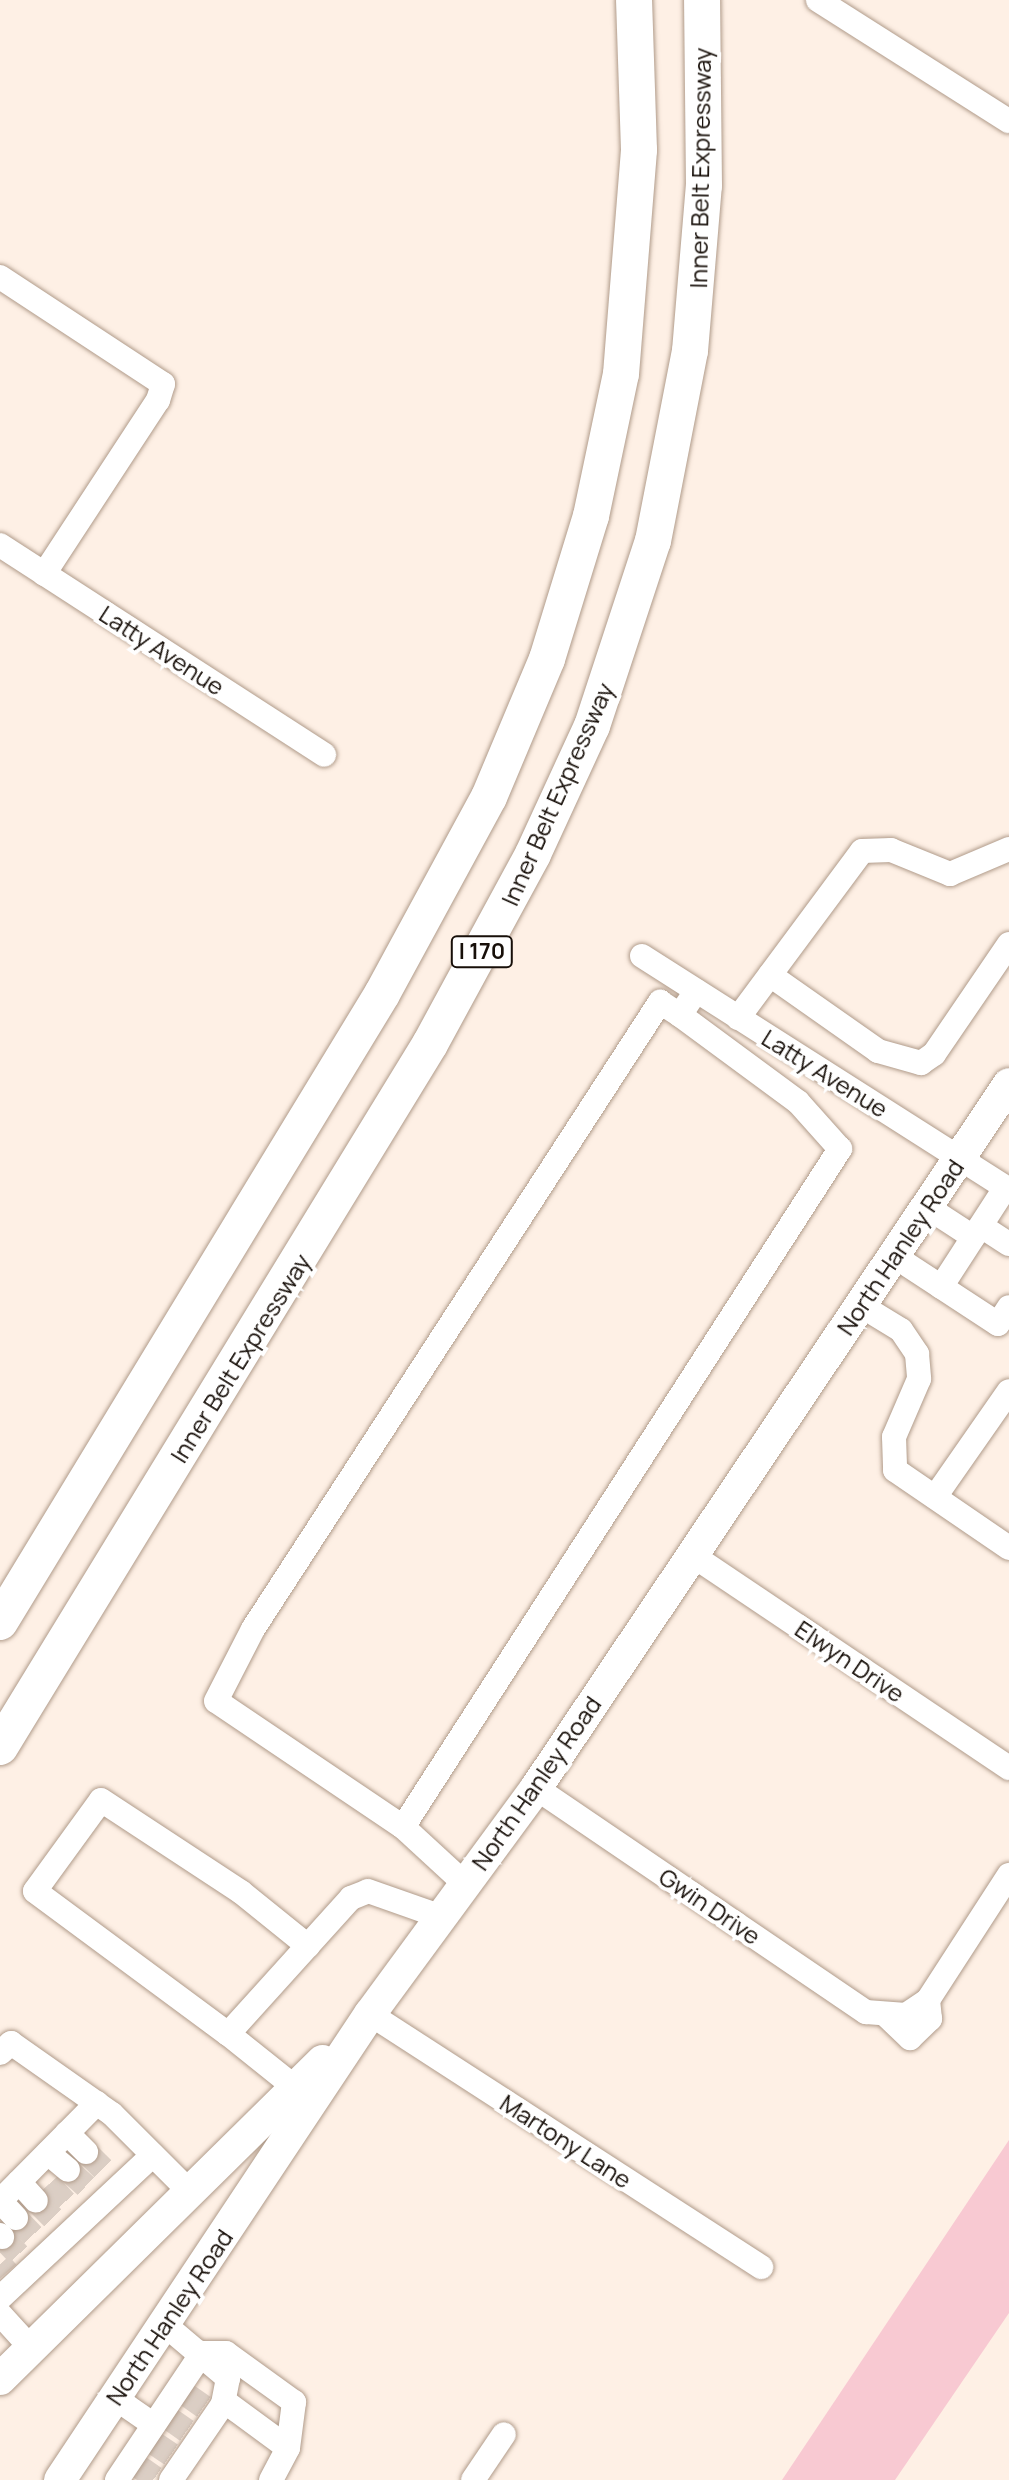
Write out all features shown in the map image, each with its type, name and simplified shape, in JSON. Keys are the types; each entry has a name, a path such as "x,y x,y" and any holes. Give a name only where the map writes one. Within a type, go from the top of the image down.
{"highway":[{"name":"Inner Belt Expressway","path":"0,1747 430,1044 528,865 592,726 653,541 682,404 699,278 704,63 702,0"},
{"name":"I 170","path":"0,1622 345,1060 454,864 519,728 571,588 621,374 636,225 635,11"}],"main road":[{"name":"North Hanley Road","path":"60,2480 164,2324 304,2095 370,2014 439,1916 536,1788 1009,1084"},
{"path":"0,2379 190,2192 304,2095"}],"street":[{"path":"818,0 1009,121"},
{"path":"0,277 163,384 158,400 44,574"},
{"name":"Latty Avenue","path":"0,545 324,755"},
{"path":"738,1018 862,851 891,850 950,874 1009,849"},
{"path":"770,975 878,1051 921,1063 934,1054 1009,944"},
{"name":"Latty Avenue","path":"642,956 1007,1189"},
{"path":"680,1015 696,991"},
{"path":"403,1827 840,1149 798,1102 660,1002 253,1629 216,1701 403,1827 464,1883"},
{"path":"941,1287 1007,1189"},
{"path":"927,1207 1009,1244"},
{"path":"894,1256 998,1324 1009,1307"},
{"path":"860,1305 901,1330 917,1354 919,1379 894,1437 895,1470 1009,1548"},
{"path":"935,1497 1009,1391"},
{"name":"Elwyn Drive","path":"692,1555 1009,1768"},
{"name":"Gwin Drive","path":"536,1788 866,2012 897,2016 928,2000 1009,1875"},
{"path":"304,2095 228,2034 35,1891 101,1800 241,1892 308,1946"},
{"path":"228,2034 351,1898 368,1891 439,1916"},
{"name":"Martony Lane","path":"370,2014 761,2267"},
{"path":"0,2053 11,2043 97,2103 190,2192"},
{"path":"6,2230 0,2201 42,2176 67,2133 97,2103"},
{"path":"67,2133 86,2152"},
{"path":"23,2267 104,2186 153,2155"},
{"path":"0,2314 31,2348"},
{"path":"164,2324 228,2378 216,2409 177,2466"},
{"path":"127,2468 181,2391 202,2353"},
{"path":"202,2353 226,2353 294,2402 288,2448 271,2480"},
{"path":"115,2398 156,2427"},
{"path":"216,2409 288,2448"},
{"path":"473,2480 504,2434"}],"shaded area":[{"path":"1009,2140 1009,2313 895,2480 782,2480"}],"tunnel":[{"path":"86,2152 105,2171"},
{"path":"68,2170 88,2188"},
{"path":"49,2184 69,2206"},
{"path":"36,2201 54,2219"},
{"path":"16,2218 37,2240"},
{"path":"2,2237 20,2256"},
{"path":"0,2264 7,2272"},
{"path":"184,2393 208,2410"},
{"path":"167,2417 191,2434"},
{"path":"151,2441 175,2457"},
{"path":"135,2464 158,2480"}]}
